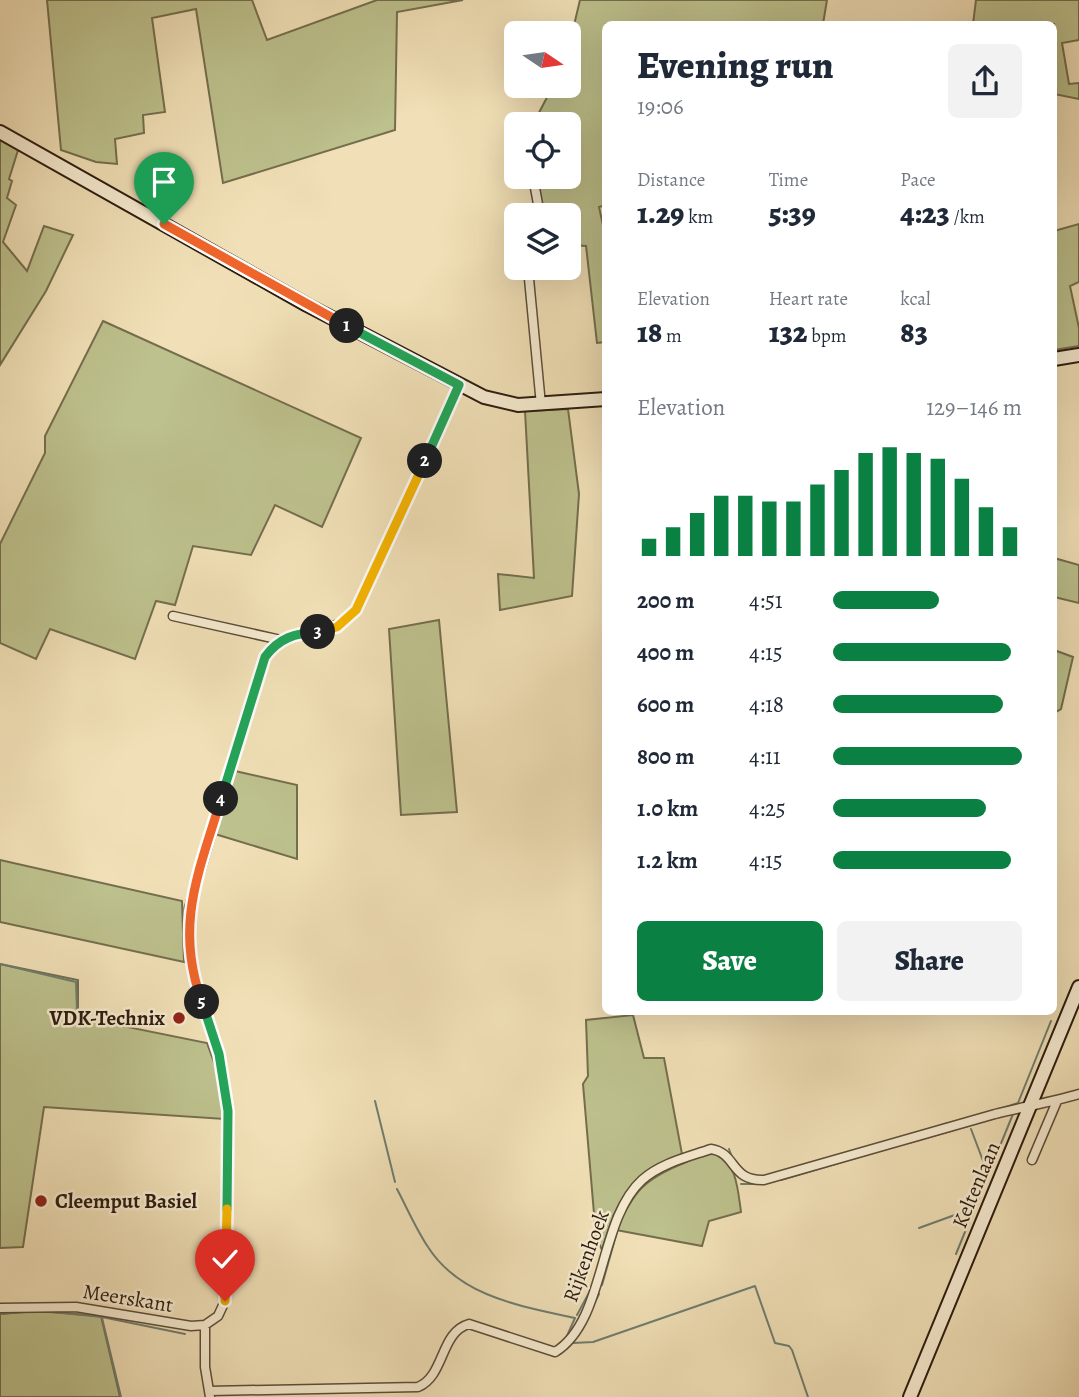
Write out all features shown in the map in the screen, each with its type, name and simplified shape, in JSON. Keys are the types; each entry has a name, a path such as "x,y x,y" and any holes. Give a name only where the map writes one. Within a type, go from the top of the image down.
{"street":[{"path":"0,132 307,306 459,385 507,404 541,405 602,399"},
{"path":"529,280 541,405"},
{"path":"1057,359 1079,355"},
{"path":"205,1325 218,1316 225,1301 228,1111 219,1054 196,987 191,957 189,908 265,657 281,640 294,634 337,627 356,610 459,385"},
{"path":"173,616 281,640"},
{"name":"Keltenlaan","path":"910,1397 1079,987"},
{"path":"1031,1104 1057,1101 1079,1094"},
{"path":"1032,1160 1057,1101"},
{"name":"Rijkenhoek","path":"205,1325 210,1394 418,1387 431,1378 453,1335 462,1326 469,1324 555,1352 571,1338 592,1297 622,1208 640,1182 654,1171 712,1149 726,1156 738,1174 764,1180 1031,1104"},
{"name":"Meerskant","path":"0,1308 60,1306 191,1326 205,1325"}],"green space":[{"path":"47,0 252,0 267,40 377,0 463,0 397,12 395,130 223,183 196,9 152,18 165,112 143,115 144,133 115,139 117,164 96,162 61,150"},
{"path":"580,0 827,0 824,21 602,21 602,206 599,207 602,221 602,342 597,343 586,246 581,246 581,203 541,203 538,189 581,189 581,112 539,112 547,98 581,98 581,21 575,21"},
{"path":"976,0 1079,0 1079,40 1062,43 1069,84 1079,83 1079,99 1057,95 1057,21 973,21"},
{"path":"0,137 19,147 9,179 12,181 7,198 16,205 3,242 27,271 44,226 73,235 46,291 0,365"},
{"path":"1079,224 1079,282 1070,286 1079,328 1079,346 1057,350 1057,230"},
{"path":"103,321 361,438 322,527 275,505 251,555 193,546 175,605 156,601 135,659 50,629 36,659 0,643 0,544 45,453 45,436"},
{"path":"568,409 579,494 572,596 500,610 498,574 534,578 525,411"},
{"path":"1057,559 1079,565 1079,603 1057,598"},
{"path":"439,620 457,812 401,815 389,629"},
{"path":"1057,651 1073,657 1061,709 1057,711"},
{"path":"235,771 297,785 297,859 215,834"},
{"path":"0,860 182,901 184,962 0,922"},
{"path":"0,964 78,980 78,1017 207,1043 215,1065 224,1119 44,1107 23,1247 0,1248"},
{"path":"633,1015 644,1058 664,1058 682,1154 650,1170 628,1191 613,1217 603,1252 596,1237 583,1084 588,1076 586,1020"},
{"path":"716,1153 723,1157 732,1170 741,1212 709,1221 702,1246 616,1230 635,1196 650,1181 692,1159"},
{"path":"37,1311 101,1316 120,1397 0,1397 0,1314"}],"waterway":[{"path":"0,964 76,982 77,1011"},
{"path":"993,1111 1018,1103 1051,1021"},
{"path":"375,1101 395,1182"},
{"path":"956,1254 1013,1114"},
{"path":"909,1143 999,1117"},
{"path":"929,1129 948,1123"},
{"path":"971,1129 988,1174"},
{"path":"781,1180 900,1145"},
{"path":"729,1149 732,1157"},
{"path":"679,1156 690,1152"},
{"path":"630,1188 652,1168"},
{"path":"741,1184 764,1184"},
{"path":"397,1189 428,1247 441,1264 474,1288 493,1297 575,1318 566,1338"},
{"path":"613,1216 622,1201"},
{"path":"919,1228 974,1208"},
{"path":"602,1249 611,1222"},
{"path":"602,1285 617,1232"},
{"path":"573,1343 593,1342 755,1286 775,1343 789,1346 792,1350 808,1397"},
{"path":"577,1315 591,1289"},
{"path":"595,1302 599,1294"},
{"path":"0,1314 30,1311"},
{"path":"43,1311 102,1317 185,1334"},
{"path":"102,1318 121,1397"}],"place":[{"name":"VDK-Technix","path":"179,1018"},
{"name":"Cleemput Basiel","path":"41,1201"}],"route":[{"path":"164,224 307,306 459,385 356,610 337,627 294,634 281,640 265,657 191,898 189,928 196,987 219,1054 228,1111 225,1301"}]}
